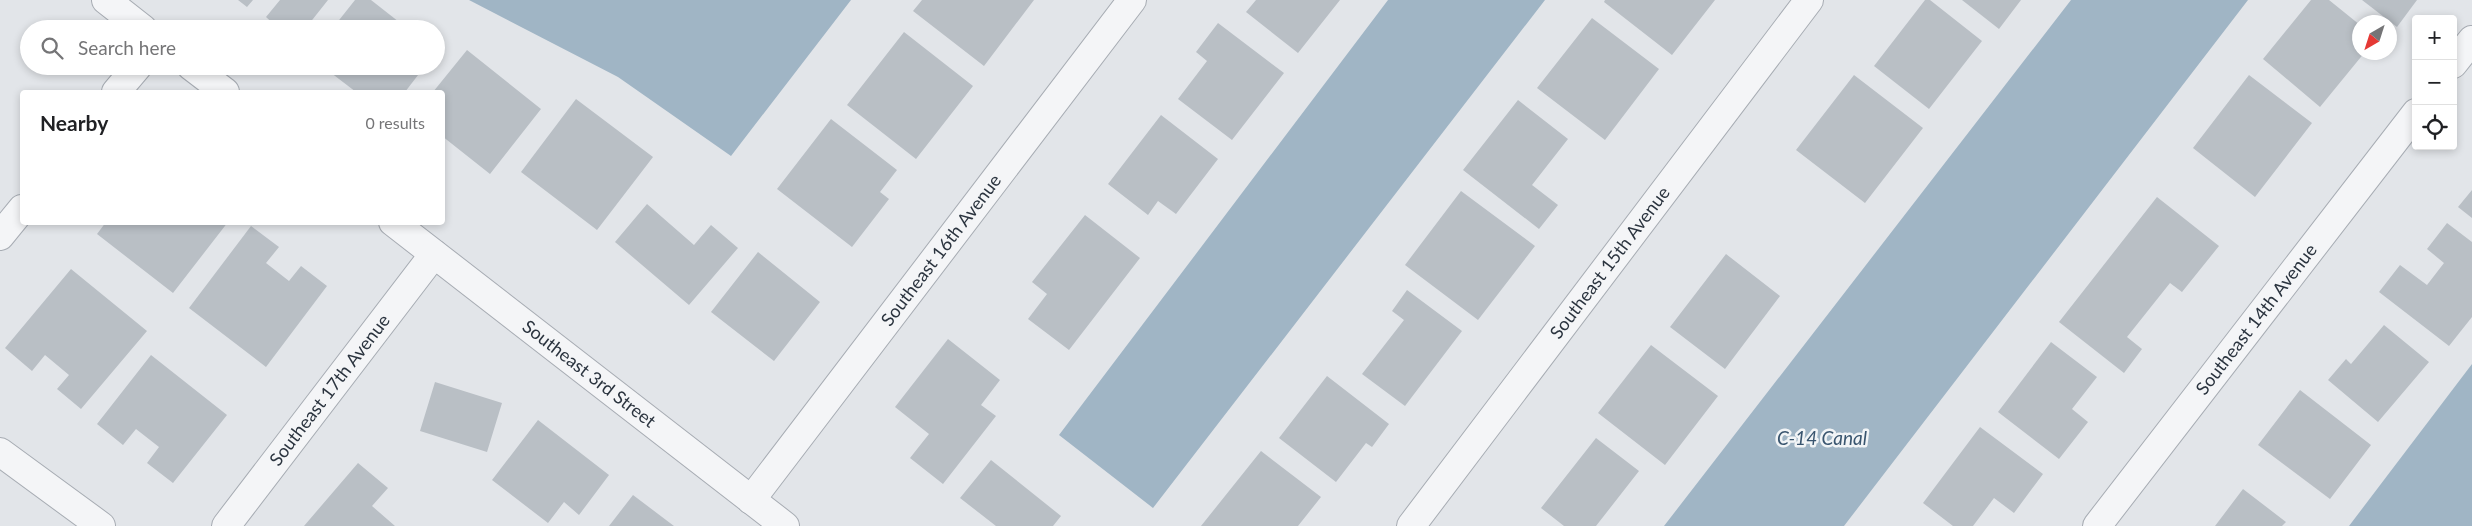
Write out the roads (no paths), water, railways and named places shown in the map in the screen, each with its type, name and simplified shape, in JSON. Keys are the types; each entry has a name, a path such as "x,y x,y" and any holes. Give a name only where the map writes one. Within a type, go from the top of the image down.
{"street":[{"path":"106,0 132,20"},
{"name":"Southeast 16th Avenue","path":"751,500 1132,0"},
{"name":"Southeast 15th Avenue","path":"1411,526 1809,0"},
{"path":"2456,60 2472,40"},
{"path":"118,90 130,75"},
{"path":"203,75 222,90"},
{"name":"Southeast 14th Avenue","path":"2097,526 2412,118"},
{"path":"0,236 20,211"},
{"name":"Southeast 3rd Street","path":"397,225 784,526"},
{"name":"Southeast 17th Avenue","path":"226,526 434,254"},
{"path":"0,452 101,526"}],"water":[{"path":"469,0 851,0 731,156 618,77"},
{"path":"1388,0 1545,0 1153,508 1059,435"},
{"name":"C-14 Canal","path":"2071,0 2248,0 1844,526 1664,526"},
{"path":"2472,364 2472,526 2349,526"}]}
